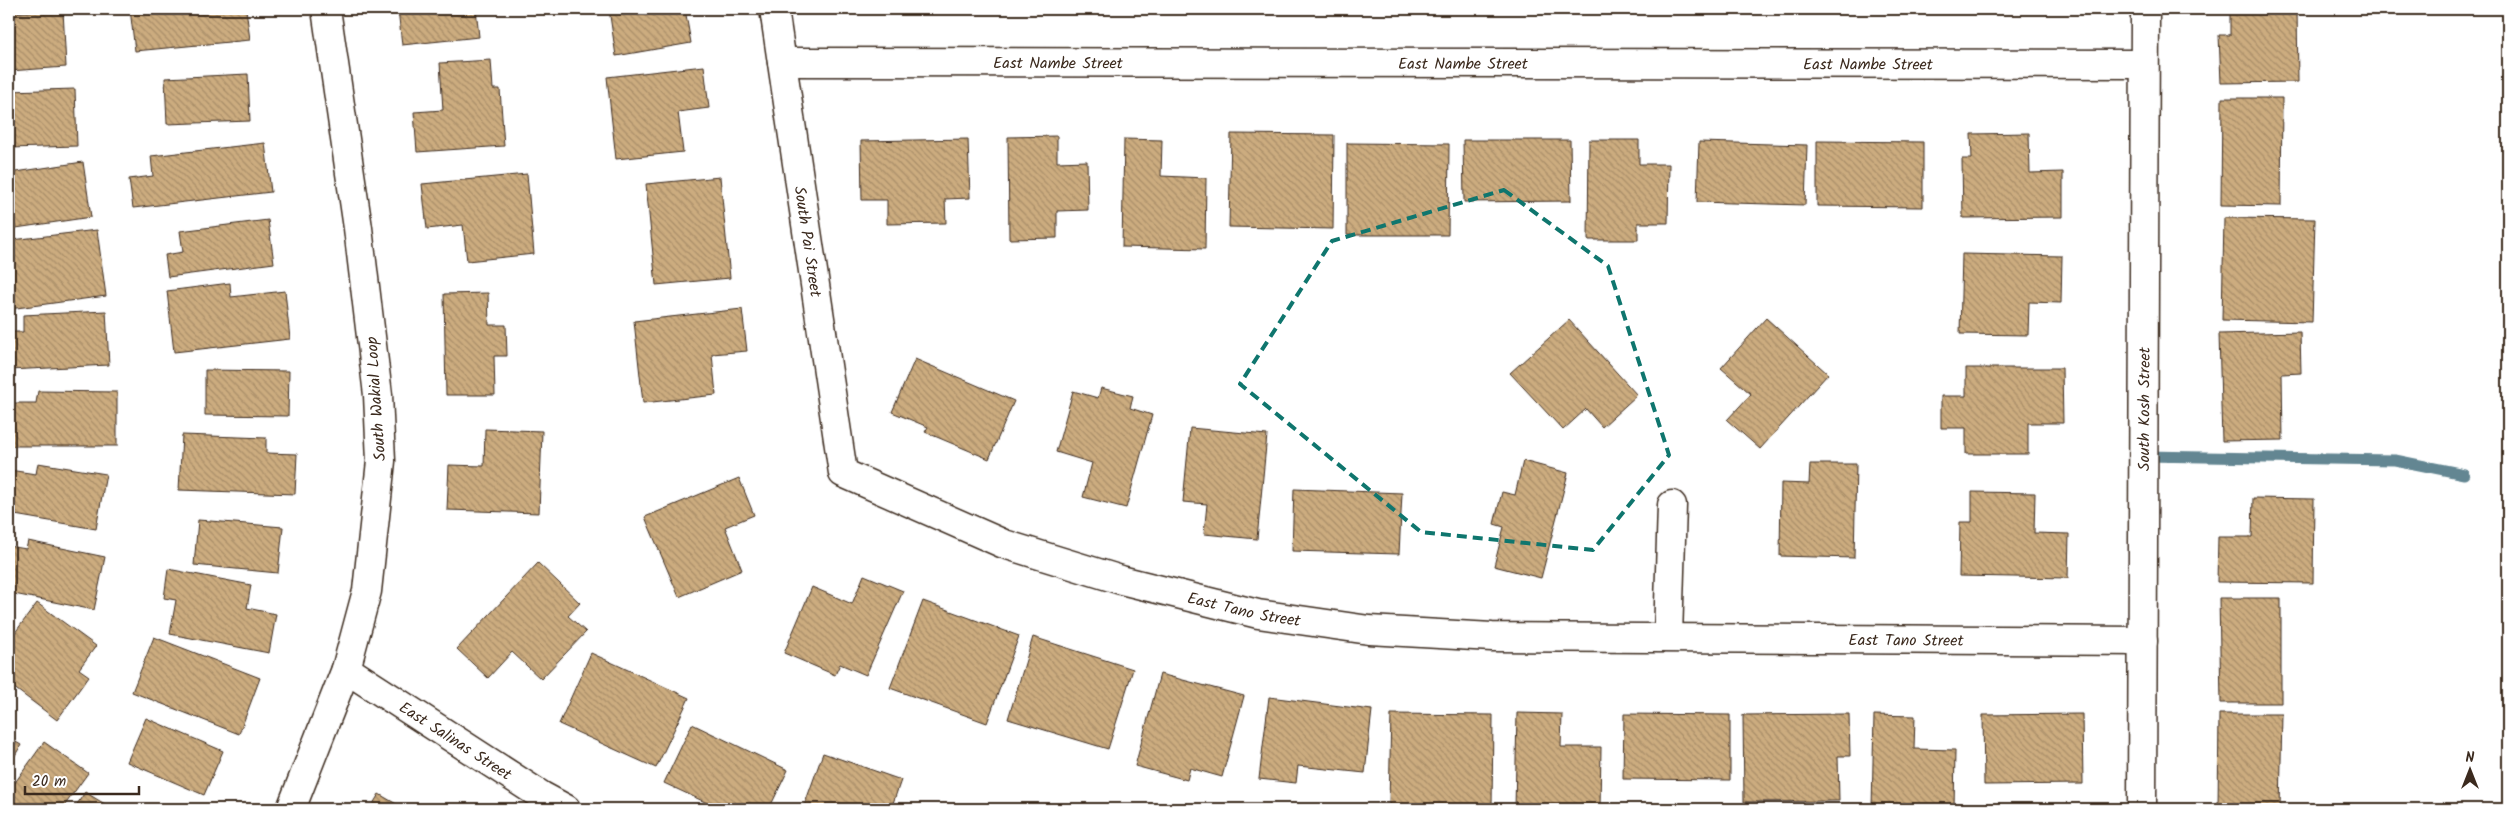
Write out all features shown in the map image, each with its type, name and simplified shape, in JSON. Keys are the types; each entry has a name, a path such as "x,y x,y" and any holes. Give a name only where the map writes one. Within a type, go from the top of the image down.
{"street":[{"name":"South Wakial Loop","path":"291,809 346,669 367,592 381,461 376,376 326,9"},
{"name":"South Pai Street","path":"774,9 843,473"},
{"name":"South Kosh Street","path":"2142,809 2145,9"},
{"name":"East Nambe Street","path":"782,62 2144,64"},
{"name":"East Tano Street","path":"843,473 1004,544 1121,580 1258,614 1369,630 1492,637 2143,641"},
{"path":"1668,637 1672,505"},
{"name":"East Salinas Street","path":"346,669 534,791 566,809"}],"highlighted area":[{"path":"1504,190 1608,266 1669,455 1593,550 1421,532 1240,384 1332,241"}],"building":[{"path":"130,9 246,9 250,40 135,51"},
{"path":"398,9 476,9 479,37 402,45"},
{"path":"609,9 685,9 691,43 616,56"},
{"path":"2297,9 2298,82 2221,83 2219,35 2230,35 2230,11"},
{"path":"63,10 66,67 9,71 9,13"},
{"path":"491,60 493,89 500,89 504,146 417,152 414,112 443,110 440,63"},
{"path":"704,66 709,108 678,112 683,152 616,159 607,77"},
{"path":"248,74 250,121 167,124 165,78"},
{"path":"75,89 77,146 9,148 9,91"},
{"path":"2222,98 2282,98 2281,206 2221,205"},
{"path":"2029,133 2030,173 2063,172 2063,217 1963,218 1962,159 1972,159 1971,134"},
{"path":"1231,134 1334,135 1333,229 1229,227"},
{"path":"1057,136 1057,162 1087,161 1088,210 1057,211 1057,238 1009,239 1008,137"},
{"path":"968,139 970,198 945,199 946,223 887,224 887,200 862,200 861,141"},
{"path":"1124,139 1162,140 1161,176 1206,178 1205,249 1122,247"},
{"path":"1463,140 1570,140 1571,201 1464,202"},
{"path":"1589,140 1639,140 1639,164 1669,164 1668,223 1638,223 1638,240 1588,240"},
{"path":"1817,141 1923,142 1923,207 1817,206"},
{"path":"1699,142 1807,145 1805,205 1697,202"},
{"path":"265,143 271,192 133,208 129,179 153,176 151,156"},
{"path":"1347,143 1449,144 1448,235 1347,235"},
{"path":"83,162 91,217 9,229 9,173"},
{"path":"527,174 534,254 467,261 463,225 427,229 422,184"},
{"path":"720,177 730,278 656,285 646,184"},
{"path":"2224,218 2315,219 2312,322 2222,320"},
{"path":"268,220 274,263 168,277 165,255 183,252 180,231"},
{"path":"97,230 106,296 9,309 9,259 14,259 12,240"},
{"path":"1962,254 2062,256 2061,303 2029,302 2028,335 1960,334"},
{"path":"230,283 231,297 285,291 290,339 174,352 167,291"},
{"path":"488,293 489,325 506,325 507,356 494,356 495,395 446,395 444,294"},
{"path":"742,309 747,351 712,354 716,395 643,403 634,321"},
{"path":"106,311 109,365 9,370 9,332 23,332 23,315"},
{"path":"1766,318 1828,374 1760,449 1727,420 1751,394 1721,368"},
{"path":"1569,320 1637,395 1602,427 1586,409 1563,430 1510,373"},
{"path":"2300,332 2301,373 2282,374 2283,440 2222,441 2219,334"},
{"path":"915,359 1014,401 989,459 925,432 928,427 892,412"},
{"path":"1966,368 2062,368 2063,423 2028,423 2028,454 1966,454 1966,428 1941,428 1941,396 1966,396"},
{"path":"205,370 289,371 288,416 205,415"},
{"path":"1101,388 1133,396 1130,408 1152,415 1126,508 1083,497 1092,463 1056,452 1073,391 1098,398"},
{"path":"38,391 117,392 117,446 9,446 9,403 36,403"},
{"path":"1190,428 1267,435 1257,539 1204,534 1207,504 1183,502"},
{"path":"485,429 542,431 539,513 447,510 449,465 484,466"},
{"path":"182,435 266,438 266,453 297,454 295,494 179,490"},
{"path":"1523,461 1568,473 1541,578 1494,566 1504,527 1494,524 1502,492 1515,495"},
{"path":"38,463 106,474 96,529 9,514 9,470 36,474"},
{"path":"1810,464 1856,464 1854,558 1780,556 1781,483 1809,484"},
{"path":"739,478 754,515 725,527 742,570 679,597 645,517"},
{"path":"1294,489 1402,493 1399,554 1292,551"},
{"path":"1972,492 2035,493 2034,533 2069,534 2068,578 1959,576 1960,522 1972,522"},
{"path":"2253,498 2314,499 2313,583 2217,582 2218,537 2252,537"},
{"path":"198,520 283,527 278,573 194,565"},
{"path":"28,541 105,557 94,610 9,593 9,546 26,549"},
{"path":"538,563 580,603 568,616 586,632 541,679 512,652 488,678 457,649"},
{"path":"168,569 251,585 247,608 276,614 269,653 170,634 176,600 164,598"},
{"path":"864,575 903,591 866,675 840,664 835,675 784,653 812,587 852,604"},
{"path":"2219,598 2281,598 2281,703 2221,703"},
{"path":"923,601 1019,636 987,723 890,688"},
{"path":"37,603 96,646 79,669 89,676 57,720 9,684 9,630 14,634"},
{"path":"154,637 260,678 239,734 132,692"},
{"path":"1033,637 1133,669 1108,749 1008,719"},
{"path":"591,653 689,698 656,768 559,724"},
{"path":"1160,674 1244,696 1222,777 1190,768 1187,780 1135,766"},
{"path":"1269,697 1372,710 1365,773 1298,766 1296,783 1259,779"},
{"path":"1517,713 1562,714 1561,747 1601,747 1600,809 1515,809"},
{"path":"1391,714 1493,715 1492,807 1389,805"},
{"path":"1624,714 1730,715 1730,780 1623,779"},
{"path":"1849,714 1850,756 1838,756 1839,801 1744,802 1743,715"},
{"path":"2082,714 2083,784 1984,785 1983,715"},
{"path":"2219,714 2282,714 2280,809 2218,809"},
{"path":"1874,715 1915,716 1914,749 1955,750 1954,809 1872,809"},
{"path":"146,718 223,751 204,795 127,762"},
{"path":"692,724 788,770 769,809 720,809 664,783"},
{"path":"9,738 21,745 9,766"},
{"path":"44,742 88,773 62,809 9,809 9,791"},
{"path":"823,753 901,780 891,809 803,809"},
{"path":"85,792 113,809 74,809"},
{"path":"379,794 405,809 370,809"}],"waterway":[{"path":"2144,456 2395,460 2464,474"}]}
